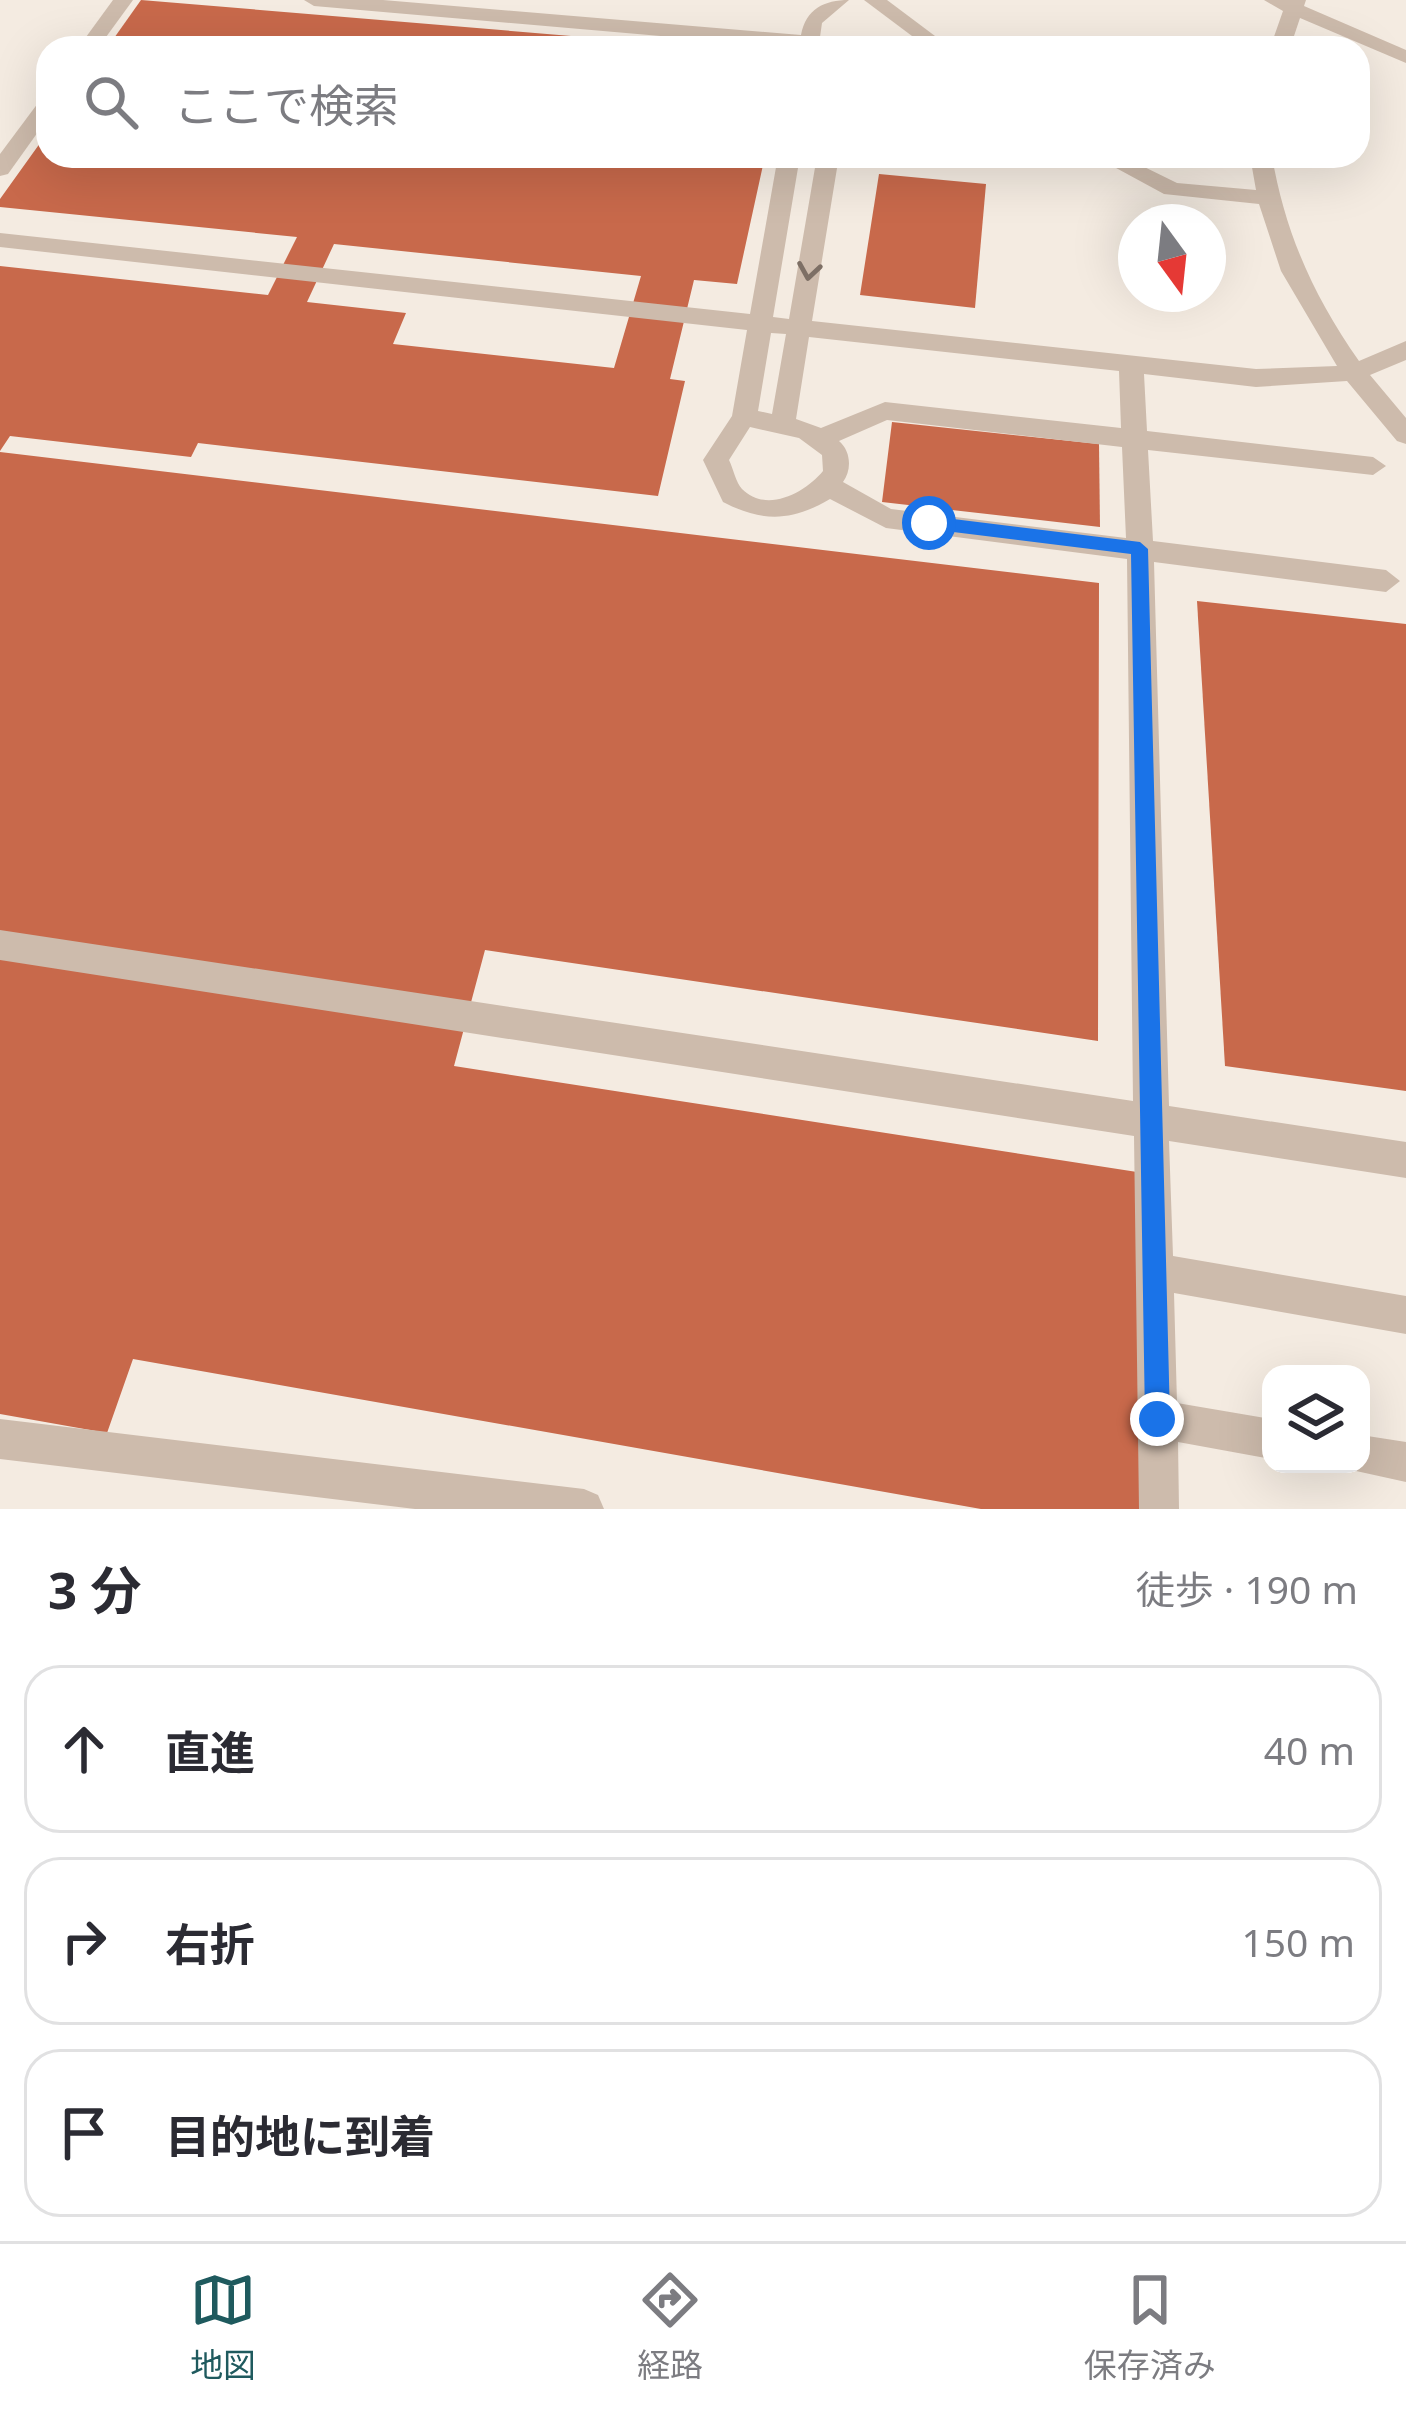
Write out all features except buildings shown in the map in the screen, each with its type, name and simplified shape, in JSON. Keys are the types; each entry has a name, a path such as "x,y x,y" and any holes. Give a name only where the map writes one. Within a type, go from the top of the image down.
{"street":[{"path":"97,36 123,0"},
{"path":"314,0 710,36"},
{"path":"874,0 924,36"},
{"path":"810,36 813,21 839,2 850,24 848,36"},
{"path":"1282,36 1288,3 1360,36"},
{"path":"1370,41 1406,57"},
{"path":"0,169 36,120"},
{"path":"744,417 783,421 824,437 836,453 838,470 830,487 816,500 795,508 771,509 730,493 718,478 716,460 722,443 744,417 787,168"},
{"path":"783,421 826,168"},
{"path":"1130,168 1172,188 1266,198"},
{"path":"1262,168 1266,198 1306,298 1352,370 1406,435"},
{"path":"0,240 1287,379 1379,364 1406,349"},
{"path":"1131,364 1140,549 1159,1509"},
{"path":"824,437 885,411 1373,466"},
{"path":"830,487 886,518 1386,580"},
{"path":"0,945 1406,1160"},
{"path":"1154,1270 1406,1315"},
{"path":"1157,1419 1262,1437"},
{"path":"0,1439 584,1509"},
{"path":"1370,1456 1406,1462"}],"route":[{"path":"929,523 1140,549 1157,1419"}]}
